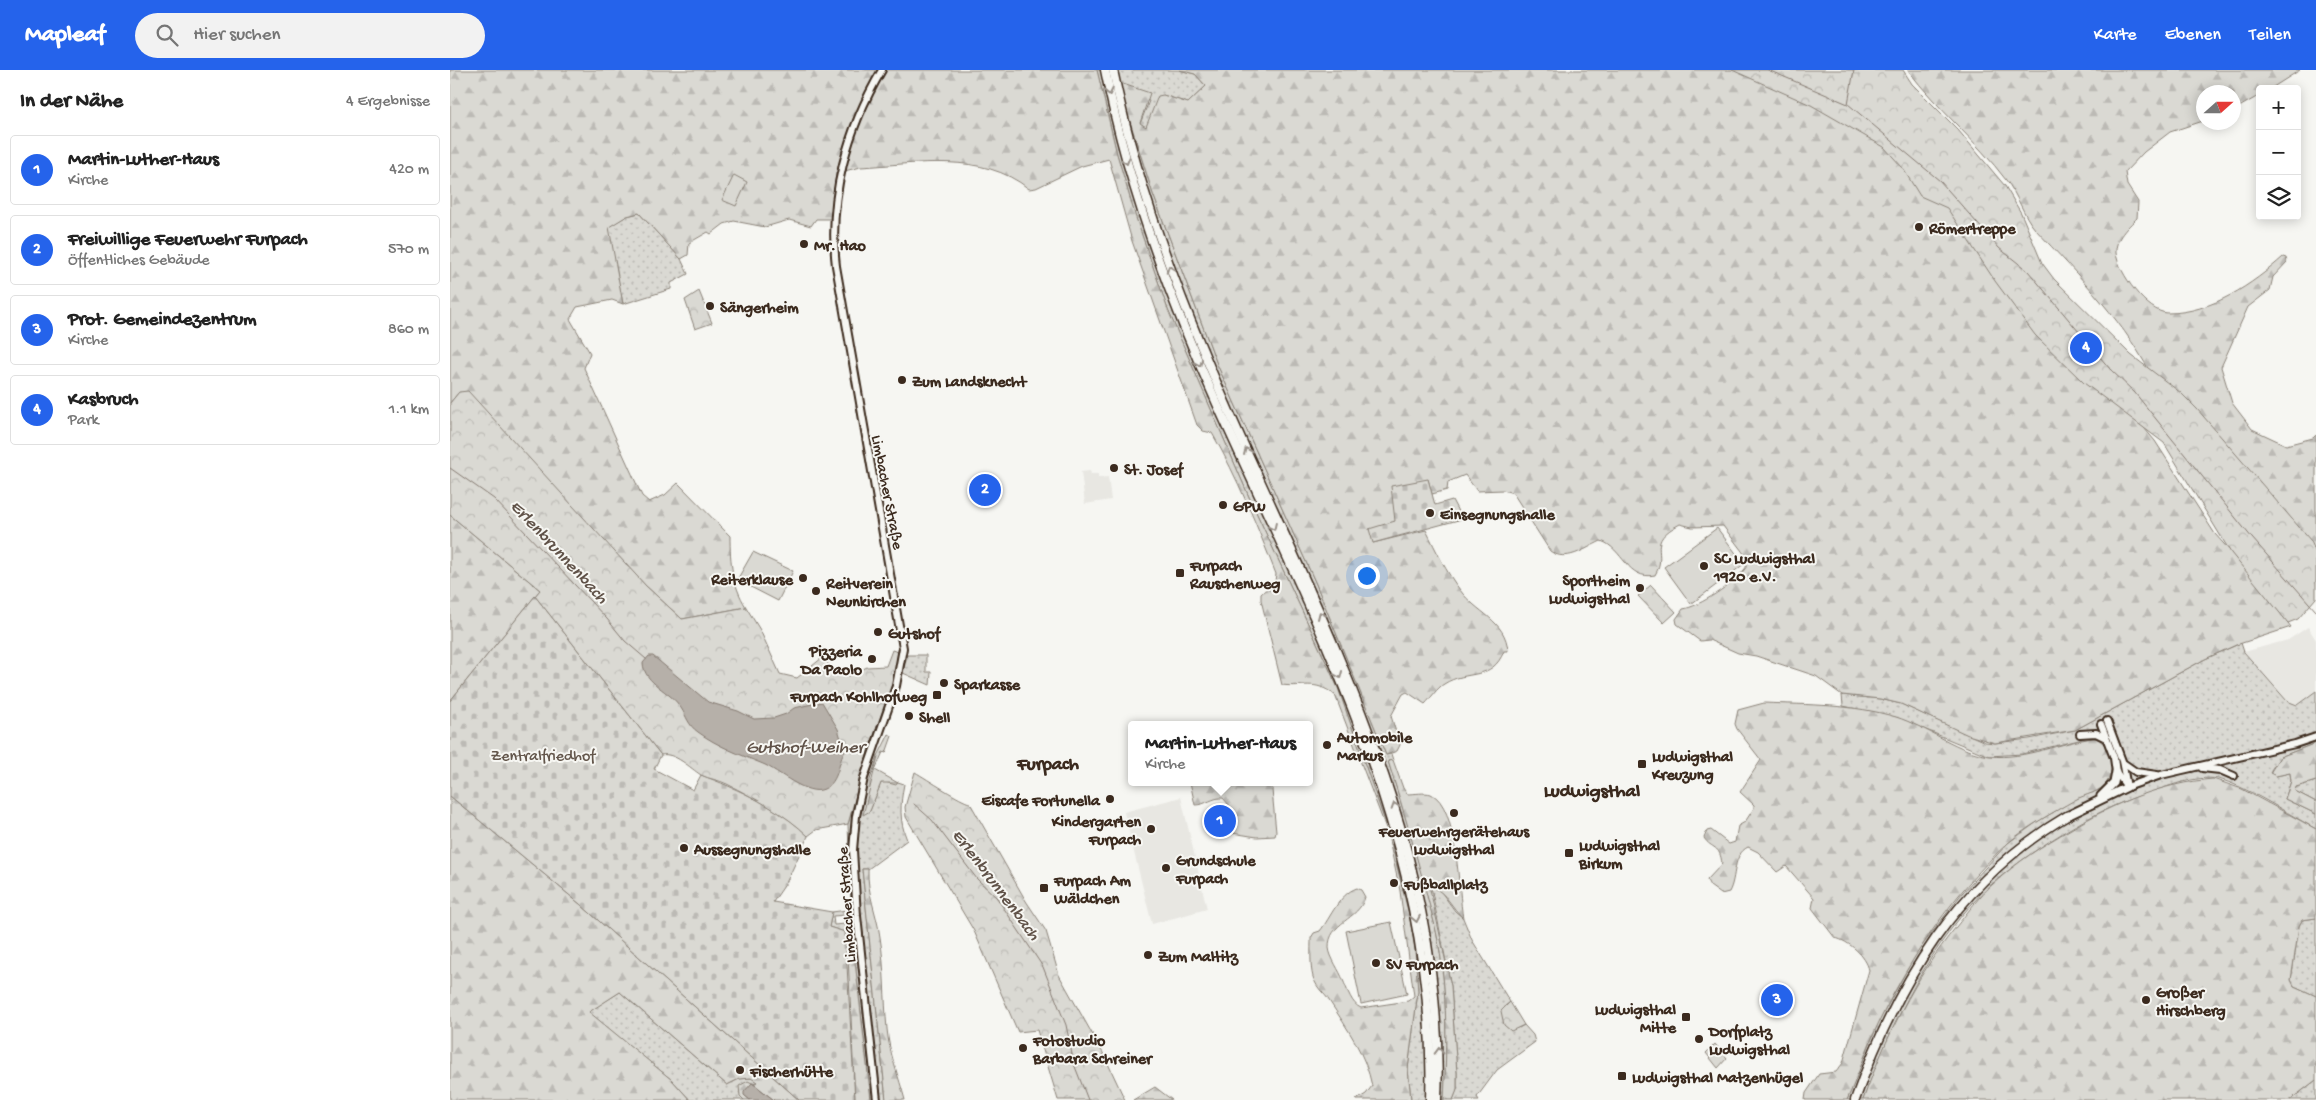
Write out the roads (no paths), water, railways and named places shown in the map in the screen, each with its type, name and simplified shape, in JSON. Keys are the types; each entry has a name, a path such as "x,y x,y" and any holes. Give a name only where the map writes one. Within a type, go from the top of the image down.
{"highway":[{"path":"1105,70 1140,209 1170,293 1217,404 1370,742 1409,853 1430,957 1438,1039 1438,1100"},
{"path":"1112,70 1117,112"},
{"path":"1381,774 1410,889 1423,958 1430,1039 1430,1100"},
{"path":"1855,1100 1878,1041 1902,989 1940,929 1971,892 2001,863 2028,841 2067,816"}],"main road":[{"name":"Limbacher Straße","path":"877,1100 853,850 856,816 862,786 897,680 903,648 836,266 834,228 839,179 846,152 862,110 882,70"},
{"path":"2095,801 2114,782 2116,772 2114,758 2106,738 2104,723 2122,761 2127,787"},
{"path":"2080,734 2096,733 2106,738"},
{"path":"2067,816 2127,787 2161,776 2316,737"},
{"path":"2122,761 2136,772 2161,776"},
{"path":"2194,768 2216,769 2234,776"},
{"path":"2116,772 2127,787"}],"water":[{"name":"Gutshof-Weiher","path":"649,656 653,656 708,702 738,711 754,719 774,718 786,714 794,708 822,702 838,729 845,752 833,781 824,789 809,789 763,764 729,750 705,737 692,727 677,702 648,676 643,663"},
{"path":"752,1083 774,1100 750,1100 744,1095 744,1092"}],"waterway":[{"path":"1768,70 1848,104 1940,181 1999,248 2028,271 2110,369 2135,393 2252,538 2316,611"},
{"path":"1848,104 1854,70"},
{"name":"Erlenbrunnenbach","path":"450,468 494,499 607,619 625,641 646,659"},
{"name":"Erlenbrunnenbach","path":"914,804 932,820 977,879 997,898 1043,967 1066,1025 1074,1064 1088,1100"}],"place":[{"name":"Römertreppe","path":"1919,227"},
{"name":"Mr. Hao","path":"804,244"},
{"name":"Sängerheim","path":"710,306"},
{"name":"Kasbruch","path":"2086,348"},
{"name":"Zum Landsknecht","path":"902,380"},
{"name":"St. Josef","path":"1114,468"},
{"name":"Freiwillige Feuerwehr Furpach","path":"985,490"},
{"name":"GPW","path":"1223,505"},
{"name":"Einsegnungshalle","path":"1430,513"},
{"name":"SC Ludwigsthal 1920 e.V.","path":"1704,566"},
{"name":"Furpach Rauschenweg","path":"1180,573"},
{"name":"Reiterklause","path":"803,578"},
{"name":"Sportheim Ludwigsthal","path":"1640,588"},
{"name":"Reitverein Neunkirchen","path":"816,591"},
{"name":"Gutshof","path":"878,632"},
{"name":"Pizzeria Da Paolo","path":"872,659"},
{"name":"Sparkasse","path":"944,683"},
{"name":"Furpach Kohlhofweg","path":"937,695"},
{"name":"Shell","path":"909,716"},
{"name":"Automobile Markus","path":"1327,745"},
{"name":"Ludwigsthal Kreuzung","path":"1642,764"},
{"name":"Eiscafe Fortunella","path":"1110,799"},
{"name":"Feuerwehrgerätehaus Ludwigsthal","path":"1454,813"},
{"name":"Martin-Luther-Haus","path":"1220,821"},
{"name":"Kindergarten Furpach","path":"1151,829"},
{"name":"Aussegnungshalle","path":"684,848"},
{"name":"Ludwigsthal Birkum","path":"1569,853"},
{"name":"Grundschule Furpach","path":"1166,868"},
{"name":"Fußballplatz","path":"1394,883"},
{"name":"Furpach Am Wäldchen","path":"1044,888"},
{"name":"Zum Maltitz","path":"1148,955"},
{"name":"SV Furpach","path":"1376,963"},
{"name":"Prot. Gemeindezentrum","path":"1777,1000"},
{"name":"Großer Hirschberg","path":"2146,1000"},
{"name":"Ludwigsthal Mitte","path":"1686,1017"},
{"name":"Dorfplatz Ludwigsthal","path":"1699,1039"},
{"name":"Fotostudio Barbara Schreiner","path":"1023,1048"},
{"name":"Fischerhütte","path":"740,1070"},
{"name":"Ludwigsthal Matzenhügel","path":"1622,1076"}],"district":[{"name":"Furpach","path":"1048,762"},
{"name":"Ludwigsthal","path":"1592,789"}],"park label":[{"name":"Zentralfriedhof","path":"543,754"}]}
